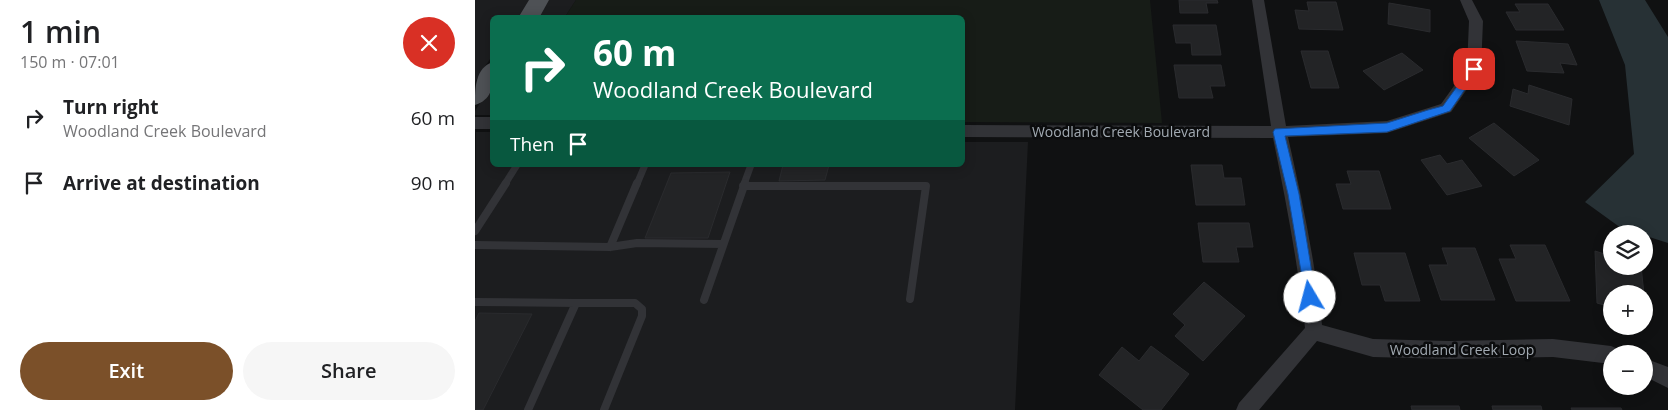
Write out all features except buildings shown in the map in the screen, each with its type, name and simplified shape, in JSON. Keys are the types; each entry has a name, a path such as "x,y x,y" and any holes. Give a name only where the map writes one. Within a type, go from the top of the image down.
{"main road":[{"path":"530,15 539,0"},
{"path":"475,96 490,74"}],"street":[{"path":"1246,410 1314,332 1308,279 1293,194 1279,132 1258,0"},
{"name":"Woodland Creek Boulevard","path":"965,131 1279,132 1387,128 1446,108 1474,69 1476,22 1467,0"},
{"path":"475,123 490,123"},
{"name":"Woodland Creek Loop","path":"1314,332 1373,348 1449,350 1553,348 1603,354"},
{"path":"1653,370 1661,373 1668,379"}],"lane":[{"path":"475,230 514,167"},
{"path":"609,247 644,167"},
{"path":"705,300 750,167"},
{"path":"743,186 926,186 910,299"},
{"path":"475,245 609,247 637,243 723,244"},
{"path":"475,302 635,303 642,308 642,316 604,410"},
{"path":"528,410 576,303"}],"shaded area":[{"path":"475,0 531,0 520,15 490,15 490,59 475,82"},
{"path":"548,0 576,0 566,15 538,15"},
{"path":"576,0 1150,0 1162,123 965,122 965,15 566,15"},
{"path":"1599,0 1645,0 1668,37 1668,243 1653,238 1653,225 1617,225 1585,202 1634,154 1625,65"},
{"path":"490,87 490,115 475,115 475,111"},
{"path":"476,132 490,132 490,167 965,167 965,142 1028,142 1015,410 475,410"}],"route":[{"path":"1310,297 1293,194 1279,132 1387,128 1446,108 1474,69"}]}
